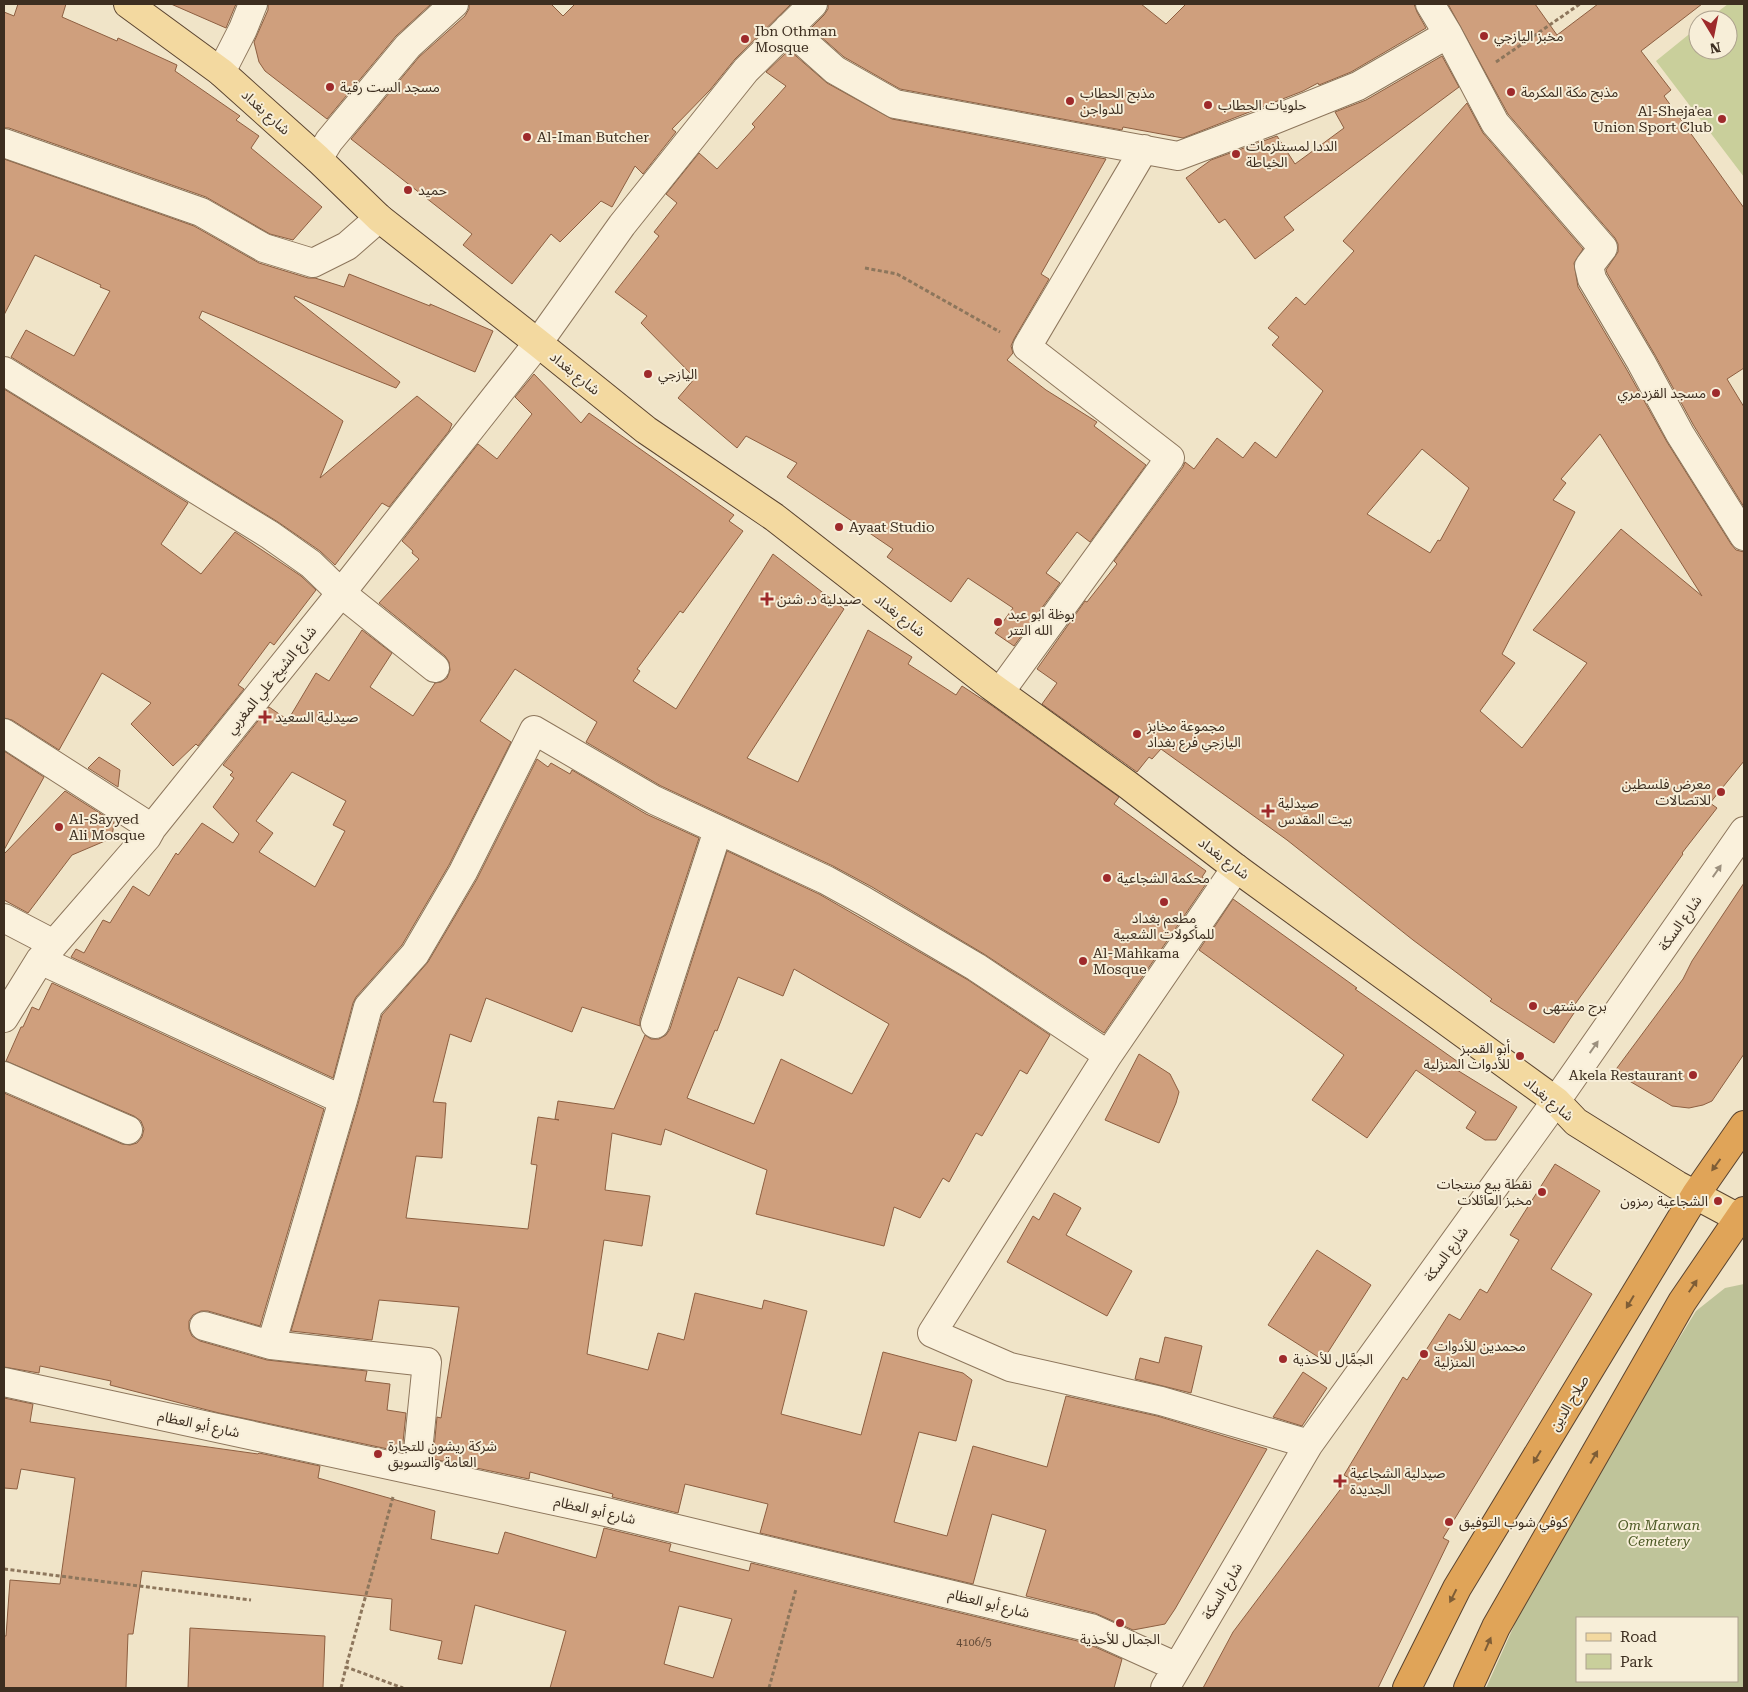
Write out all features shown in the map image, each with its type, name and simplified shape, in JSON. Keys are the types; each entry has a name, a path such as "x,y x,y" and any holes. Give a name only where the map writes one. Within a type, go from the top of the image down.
{"highway":[{"name":"صلاح الدين","path":"1407,1688 1457,1588 1696,1194 1744,1125"},
{"path":"1468,1688 1496,1627 1677,1311 1743,1217"}],"main road":[{"name":"شارع بغداد","path":"128,4 221,72 318,159 379,218 646,430 774,517 991,686 1128,785 1236,868 1556,1101 1576,1122 1677,1185 1743,1217"}],"street":[{"path":"221,72 254,4"},
{"path":"318,159 329,141 408,46 454,4"},
{"name":"شارع الشيخ علي المغربي","path":"4,1018 47,952 146,837 341,593 538,343 635,210 746,70 813,4"},
{"path":"1430,4 1495,123 1604,248 1590,266 1592,279 1641,362 1680,434 1744,536"},
{"path":"788,28 835,70 895,104 1178,156 1358,86 1448,34"},
{"path":"4,143 201,212 264,248 313,263 347,246 379,218"},
{"path":"1000,692 1170,458 1026,347 1144,149"},
{"path":"4,371 270,535 311,564 341,593 435,668"},
{"path":"271,1345 343,1100 368,1007 415,954 464,872 534,730 654,800 826,880 864,901 976,967 1108,1055"},
{"path":"4,733 152,828"},
{"path":"655,1024 718,830"},
{"name":"شارع السكة","path":"1171,1678 1309,1444 1556,1101 1744,831"},
{"path":"1236,868 1108,1055 932,1333 1010,1367 1161,1401 1309,1444"},
{"path":"4,918 47,952 343,1100"},
{"path":"4,1076 128,1130"},
{"path":"204,1326 271,1345 427,1362 409,1469"},
{"name":"شارع أبو العظام","path":"4,1382 606,1512 1091,1628 1171,1678"}],"path":[{"path":"1472,79 1580,4"},
{"path":"865,268 897,274 1026,347"},
{"path":"341,1688 409,1469"},
{"path":"769,1688 805,1560"},
{"path":"4,1569 56,1574 251,1600"},
{"path":"346,1667 403,1688"}],"green space":[{"name":"Al-Sheja'ea Union Sport Club","path":"1728,4 1744,4 1744,177 1656,61 1688,35 1688,60 1738,60 1738,10 1720,10"},
{"name":"Om Marwan Cemetery","path":"1744,1284 1744,1688 1486,1688 1546,1555 1696,1311 1725,1288"}],"building":[{"path":"18,4 66,4 62,17 117,41 118,38 177,65 175,71 240,116 236,120 259,136 251,148 322,207 293,240 270,234 206,197 9,128 4,128 4,12 14,16"},
{"path":"171,4 236,4 226,28"},
{"path":"268,4 431,4 396,36 327,119 265,71 259,62 254,42 268,10"},
{"path":"469,4 551,4 563,16 575,4 791,4 735,59 710,90 672,129 676,132 643,174 635,166 612,207 601,201 560,242 551,234 512,284 463,245 472,234 351,139 419,57 465,16 469,9"},
{"path":"828,4 1141,4 1166,24 1186,4 1414,4 1426,28 1351,72 1319,85 1318,83 1303,91 1183,138 1123,127 1122,130 900,89 844,57 811,28 824,15 828,9"},
{"path":"1448,4 1535,4 1557,35 1598,4 1702,4 1694,10 1688,10 1688,15 1641,51 1671,90 1664,96 1744,208 1744,368 1727,379 1744,407 1744,507 1694,426 1607,273 1606,270 1618,252 1618,244 1615,238 1508,114"},
{"path":"789,50 827,83 892,119 1106,159 1041,274 1049,279 1014,339 1011,346 1013,353 1007,360 1046,390 1097,422 1094,426 1146,465 1090,542 1077,532 1046,573 1060,583 1014,646 995,633 1013,608 968,578 951,602 887,557 893,549 787,477 797,463 746,436 737,448 678,398 695,378 641,323 647,316 615,292 659,236 654,232 677,203 666,194 699,153 717,169 755,127 752,124 786,86 766,72"},
{"path":"1442,56 1459,87 1284,217 1294,230 1255,259 1225,219 1219,223 1186,178 1211,160 1277,136 1295,164 1344,128 1335,112 1366,100"},
{"path":"1467,103 1483,133 1583,249 1574,263 1578,287 1667,442 1731,544 1736,550 1744,552 1744,761 1710,803 1717,808 1682,853 1573,1007 1576,1010 1554,1043 1490,1001 1492,999 1413,940 1287,840 1161,749 1152,759 1149,757 1137,772 1042,704 1057,683 1037,669 1085,601 1087,602 1117,564 1114,561 1185,462 1194,469 1217,438 1243,458 1255,442 1276,458 1323,391 1272,345 1279,337 1268,328 1296,297 1305,305 1354,251 1343,241","holes":["1600,434 1702,596 1621,529 1533,630 1587,663 1522,748 1480,711 1515,663 1502,654 1575,512 1553,500 1566,483 1561,479","1422,449 1469,488 1440,541 1438,540 1430,553 1367,514"]},
{"path":"4,159 194,226 259,263 344,287 349,274 430,306 430,304 493,331 475,372 295,296 294,298 400,382 396,388 202,311 199,318 343,421 320,478 417,396 452,424 449,431 389,507 382,503 335,565 320,551 278,522 11,357 26,330 74,356 110,291 100,287 101,285 35,255 4,315"},
{"path":"534,374 581,423 589,413 734,515 729,521 743,531 683,613 680,611 637,669 640,671 633,681 676,709 773,554 844,609 747,758 798,782 868,630 912,657 908,664 956,695 962,686 991,705 1119,797 1114,804 1206,871 1202,877 1208,881 1104,1033 984,954 872,887 833,866 661,786 586,742 597,722 515,669 480,721 511,742 449,865 402,945 356,997 333,1078 71,957 76,949 84,953 103,920 110,923 133,886 149,896 176,853 178,855 202,823 233,843 239,834 213,807 234,778 230,775 233,772 223,765 269,707 288,720 316,673 329,681 362,630 392,653 370,687 413,716 435,683 447,678 450,670 449,662 445,656 379,603 419,559 402,541 478,444 497,459 532,414 515,397","holes":["292,772 346,801 333,825 345,831 315,887 259,852 273,833 256,821"]},
{"path":"4,389 188,503 161,544 201,574 235,532 301,576 316,590 274,645 270,642 238,685 244,689 198,746 196,744 173,766 131,724 151,703 102,673 59,750 12,720 4,718"},
{"path":"4,751 44,777 4,850"},
{"path":"99,757 120,770 118,787 88,768"},
{"path":"537,759 548,767 551,763 570,774 572,770 646,814 699,838 640,1019 640,1026 582,1007 572,1032 486,998 471,1042 450,1034 433,1102 446,1103 442,1158 416,1156 406,1218 528,1229 537,1165 531,1164 538,1117 559,1120 555,1119 558,1101 614,1109 645,1035 651,1039 659,1039 666,1035 670,1029 727,851 819,894 968,980 1050,1035 1027,1074 1020,1070 982,1136 976,1133 949,1182 943,1178 920,1218 894,1207 884,1246 756,1214 767,1170 665,1129 661,1145 612,1133 605,1190 650,1196 642,1246 604,1240 587,1354 648,1370 658,1333 684,1340 695,1293 762,1309 764,1300 807,1311 781,1414 861,1435 883,1352 963,1373 972,1380 956,1441 919,1432 894,1522 947,1536 973,1446 1047,1467 1066,1396 1157,1416 1267,1449 1165,1624 1133,1630 1095,1613 1026,1596 1046,1530 992,1514 973,1584 760,1533 768,1504 685,1484 678,1513 612,1497 613,1494 530,1472 529,1479 433,1459 437,1417 441,1418 459,1307 379,1300 372,1340 291,1331 358,1104 382,1015 428,962 477,879","holes":["794,969 889,1024 852,1094 781,1059 754,1124 687,1098 715,1030 717,1031 738,977 783,996"]},
{"name":"Al-Sayyed Ali Mosque","path":"65,791 114,822 112,838 72,855 28,913 4,900 4,854"},
{"path":"1744,883 1744,1054 1712,1101 1689,1108 1672,1106 1614,1072 1683,979 1692,961"},
{"path":"1233,899 1461,1064 1457,1070 1517,1107 1496,1140 1485,1140 1466,1128 1476,1112 1416,1070 1367,1138 1312,1100 1344,1055 1199,950"},
{"path":"52,983 324,1109 260,1326 208,1311 201,1311 193,1315 189,1321 189,1329 192,1336 200,1341 267,1360 367,1371 365,1381 390,1384 387,1410 406,1413 402,1452 219,1413 110,1385 111,1381 40,1366 39,1373 4,1367 4,1093 122,1144 130,1145 137,1143 142,1137 144,1129 141,1121 134,1116 6,1061 32,1007 39,1010"},
{"path":"1139,1054 1170,1074 1179,1092 1159,1143 1105,1120"},
{"path":"1555,1164 1600,1191 1551,1269 1592,1294 1443,1538 1449,1541 1378,1688 1203,1688 1233,1632 1349,1478 1344,1475 1403,1377 1407,1380 1449,1314 1460,1320 1480,1289 1487,1293 1519,1240 1510,1235"},
{"path":"1054,1193 1081,1208 1066,1235 1132,1271 1107,1316 1007,1262 1033,1216 1039,1220"},
{"path":"1317,1250 1371,1285 1323,1360 1268,1325"},
{"path":"1165,1337 1202,1346 1191,1393 1135,1379 1140,1358 1159,1363"},
{"path":"1303,1372 1327,1388 1302,1426 1273,1417"},
{"path":"4,1398 33,1404 30,1422 259,1453 320,1466 318,1478 435,1511 431,1539 498,1554 505,1532 596,1558 604,1528 671,1544 669,1551 749,1571 751,1563 1086,1643 1122,1659 1114,1688 550,1688 566,1631 475,1605 462,1664 438,1659 442,1641 390,1630 392,1599 142,1571 133,1634 128,1634 126,1688 4,1688 4,1636 6,1636 10,1580 60,1584 75,1478 21,1469 17,1489 4,1488","holes":["679,1606 732,1619 713,1678 664,1664"]},
{"path":"190,1628 325,1636 323,1688 188,1688"}],"place":[{"name":"مخبز اليازجي","path":"1484,36"},
{"name":"Ibn Othman Mosque","path":"745,39"},
{"name":"مسجد الست رقية","path":"330,87"},
{"name":"مذبح مكة المكرمة","path":"1511,92"},
{"name":"مذبح الحطاب للدواجن","path":"1070,101"},
{"name":"حلويات الحطاب","path":"1208,105"},
{"name":"Al-Sheja'ea Union Sport Club","path":"1722,119"},
{"name":"Al-Iman Butcher","path":"527,137"},
{"name":"الددا لمستلزمات الخياطة","path":"1236,154"},
{"name":"حميد","path":"408,190"},
{"name":"اليازجي","path":"648,374"},
{"name":"مسجد القزدمري","path":"1716,393"},
{"name":"Ayaat Studio","path":"839,527"},
{"name":"صيدلية د. شنن","path":"767,599"},
{"name":"بوظة ابو عبد الله التتر","path":"998,622"},
{"name":"صيدلية السعيد","path":"265,717"},
{"name":"مجموعة مخابز اليازجي فرع بغداد","path":"1137,734"},
{"name":"معرض فلسطين للاتصالات","path":"1721,792"},
{"name":"صيدلية بيت المقدس","path":"1268,811"},
{"name":"Al-Sayyed Ali Mosque","path":"59,827"},
{"name":"محكمة الشجاعية","path":"1107,878"},
{"name":"مطعم بغداد للمأكولات الشعبية","path":"1164,902"},
{"name":"Al-Mahkama Mosque","path":"1083,961"},
{"name":"برج مشتهى","path":"1533,1006"},
{"name":"أبو القمبز للأدوات المنزلية","path":"1520,1056"},
{"name":"Akela Restaurant","path":"1693,1075"},
{"name":"نقطة بيع منتجات مخبز العائلات","path":"1542,1192"},
{"name":"الشجاعية رمزون","path":"1718,1201"},
{"name":"محمدين للأدوات المنزلية","path":"1424,1354"},
{"name":"الجمَّال للأحذية","path":"1283,1359"},
{"name":"شركة ريشون للتجارة العامة والتسويق","path":"378,1454"},
{"name":"صيدلية الشجاعية الجديدة","path":"1340,1481"},
{"name":"كوفي شوب التوفيق","path":"1449,1522"},
{"name":"الجمال للأحذية","path":"1120,1623"}]}
